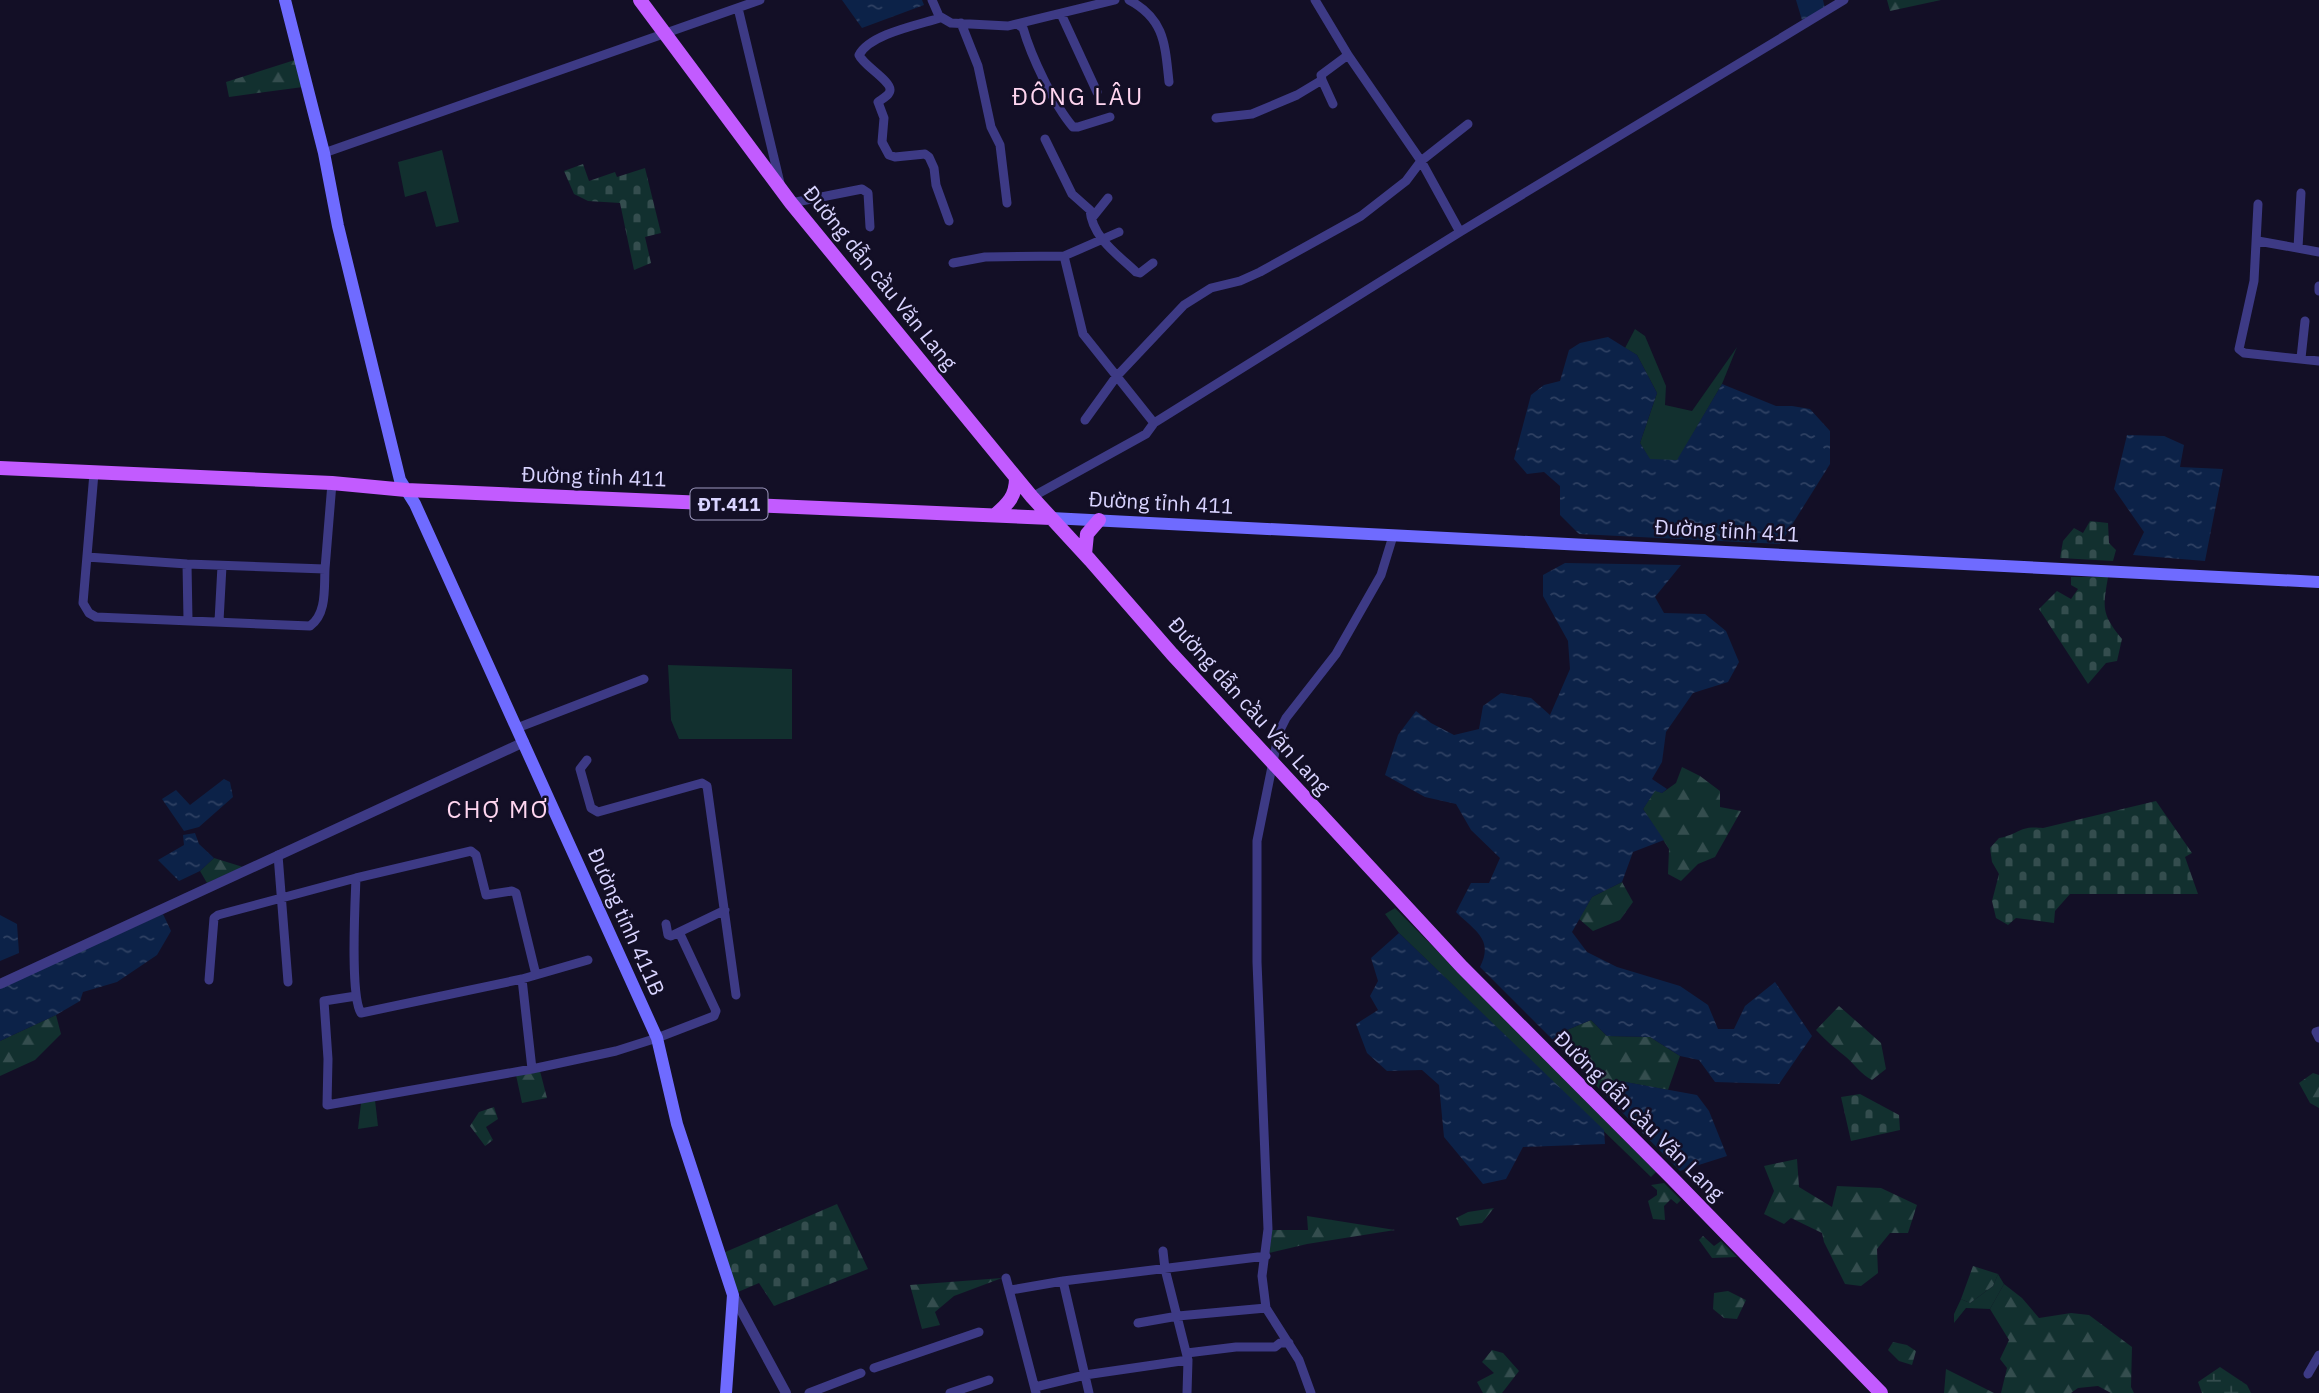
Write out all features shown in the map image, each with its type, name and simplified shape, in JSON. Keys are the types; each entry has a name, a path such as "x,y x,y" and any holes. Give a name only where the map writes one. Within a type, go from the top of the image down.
{"main road":[{"name":"Đường tỉnh 411B","path":"285,0 324,153 338,226 400,480 415,504 657,1038 677,1124 733,1295 726,1393"},
{"name":"Đường dẫn cầu Văn Lang","path":"640,0 791,202 1032,497 1179,662 1462,967 1881,1393"},
{"name":"Đường tỉnh 411","path":"0,468 2319,582"},
{"path":"995,515 1013,498 1016,478"},
{"path":"1085,554 1087,534 1099,520"}],"street":[{"path":"324,153 760,0"},
{"path":"932,0 940,18 951,23 991,26 1017,24 1115,0"},
{"path":"1129,0 1146,9 1156,21 1165,50 1169,82"},
{"path":"1315,0 1348,55 1421,161 1460,232"},
{"path":"1032,497 1146,434 1154,423 1460,232 1830,4 1844,0"},
{"path":"738,8 781,188"},
{"path":"1061,14 1097,92"},
{"path":"940,18 873,40 859,55 863,63 888,83 890,89 889,94 878,102 884,118 882,142 889,155 895,157 925,154 929,157 949,221"},
{"path":"961,23 978,66 991,127 1000,145 1007,204"},
{"path":"1017,24 1023,28 1043,75 1073,127 1110,117"},
{"path":"1333,104 1321,75 1348,55"},
{"path":"1216,118 1252,114 1297,95 1322,80"},
{"path":"1085,420 1116,377 1184,304 1211,288 1240,281 1260,272 1361,216 1406,180 1421,161 1468,124"},
{"path":"1045,139 1072,194 1090,209 1090,220 1102,240 1140,274 1153,263"},
{"path":"791,202 862,189 868,193 870,227"},
{"path":"2298,248 2301,193"},
{"path":"1090,220 1108,198"},
{"path":"2258,204 2254,281 2239,349 2244,353 2319,361"},
{"path":"953,263 985,257 1064,256 1119,232"},
{"path":"2258,241 2319,252"},
{"path":"1064,256 1083,334 1154,423"},
{"path":"2319,286 2319,291"},
{"path":"2301,358 2305,321"},
{"path":"94,473 83,603 89,613 96,617 310,626 322,610 332,483"},
{"path":"1311,1393 1299,1360 1266,1308 1262,1276 1268,1229 1257,962 1257,841 1279,732 1286,718 1336,654 1381,575 1393,536"},
{"path":"87,557 222,566 325,569"},
{"path":"187,564 188,620"},
{"path":"219,621 222,566"},
{"path":"517,728 644,679"},
{"path":"0,984 524,742"},
{"path":"587,760 580,769 591,808 598,812 705,784 708,789 736,995"},
{"path":"209,980 214,918 222,913 471,851 474,852 486,895 512,891 516,893 536,975"},
{"path":"278,855 288,982"},
{"path":"356,878 356,996 359,1010 365,1014 522,979 588,960"},
{"path":"666,924 670,936 725,910"},
{"path":"356,996 324,1001 328,1059 327,1105 532,1069 616,1051 716,1014 679,932"},
{"path":"522,979 532,1069"},
{"path":"2319,1031 2316,1032 2319,1038"},
{"path":"1163,1251 1165,1269 1188,1356 1187,1393"},
{"path":"1011,1290 1266,1256"},
{"path":"1006,1278 1035,1390 1084,1375 1236,1347 1275,1347 1280,1343 1289,1343"},
{"path":"1063,1281 1089,1393"},
{"path":"733,1295 786,1393"},
{"path":"1138,1323 1178,1316 1266,1308"},
{"path":"874,1368 979,1332"},
{"path":"2308,1374 2319,1357"},
{"path":"809,1393 861,1373"},
{"path":"950,1393 989,1380"}],"green space":[{"path":"1887,0 1941,0 1890,11"},
{"path":"298,59 303,87 229,97 226,82"},
{"path":"442,150 459,222 436,227 426,191 405,197 398,162"},
{"path":"583,164 589,181 615,172 617,177 645,168 661,233 645,237 651,263 634,270 620,203 588,201 574,194 564,171"},
{"path":"1635,329 1645,336 1666,386 1665,405 1692,411 1737,347 1722,384 1677,461 1650,460 1640,443 1657,393 1637,355 1625,348"},
{"path":"2090,521 2108,523 2109,543 2116,550 2113,561 2060,558 2063,541 2074,528 2083,533"},
{"path":"2071,577 2108,577 2105,610 2110,623 2122,639 2117,661 2106,663 2088,684 2039,609 2057,591 2071,599 2078,589 2071,585"},
{"path":"668,665 792,669 792,739 679,739 671,720"},
{"path":"1682,767 1720,791 1720,807 1741,811 1715,857 1698,864 1681,881 1668,874 1669,849 1643,809 1655,790 1662,793 1676,783"},
{"path":"2156,801 2192,853 2185,857 2198,894 2070,894 2055,911 2054,923 2016,918 2008,925 1996,918 1992,901 1999,874 1992,862 1990,848 1999,838 2024,829 2043,828"},
{"path":"214,858 243,867 207,883 200,871"},
{"path":"1622,882 1633,902 1620,920 1593,931 1579,919 1592,897"},
{"path":"1395,908 1656,1172 1651,1177 1399,933 1385,914"},
{"path":"1839,1006 1881,1043 1886,1069 1872,1080 1816,1030"},
{"path":"56,1015 61,1034 35,1060 0,1076 0,1041"},
{"path":"1591,1020 1607,1036 1650,1037 1680,1056 1668,1090 1620,1081 1605,1095 1557,1044 1567,1030"},
{"path":"540,1071 547,1098 522,1103 516,1075"},
{"path":"2313,1073 2319,1075 2319,1108 2310,1103 2299,1083"},
{"path":"1860,1094 1899,1115 1900,1130 1851,1141 1841,1097"},
{"path":"375,1100 378,1126 358,1129 361,1103"},
{"path":"494,1107 498,1119 486,1127 493,1140 485,1146 470,1126 479,1112"},
{"path":"1797,1159 1799,1187 1832,1207 1837,1186 1881,1188 1917,1205 1908,1233 1890,1233 1877,1249 1878,1273 1861,1286 1845,1284 1822,1233 1791,1218 1784,1224 1764,1214 1774,1191 1764,1166"},
{"path":"1664,1183 1681,1200 1677,1204 1671,1199 1664,1206 1665,1220 1653,1219 1648,1201 1657,1195 1657,1190 1651,1185"},
{"path":"837,1204 868,1269 774,1306 759,1283 738,1292 723,1253"},
{"path":"1494,1208 1482,1223 1460,1226 1456,1218 1468,1212"},
{"path":"1307,1216 1395,1230 1269,1253 1272,1230 1308,1230"},
{"path":"1703,1236 1714,1246 1721,1241 1737,1257 1712,1258 1699,1240"},
{"path":"1973,1266 1998,1274 1993,1286 1970,1303 1961,1299"},
{"path":"1998,1274 2004,1284 1990,1309 1966,1308 1954,1323 1954,1314 1961,1299 1970,1303 1993,1286"},
{"path":"1002,1278 954,1296 935,1312 940,1325 922,1329 910,1285"},
{"path":"2004,1284 2022,1298 2039,1318 2071,1313 2089,1315 2132,1347 2131,1387 2134,1393 2111,1393 2098,1386 2078,1388 2071,1393 2001,1393 2007,1368 2000,1359 2009,1340 1990,1309"},
{"path":"1728,1291 1746,1300 1737,1319 1724,1318 1713,1309 1714,1293"},
{"path":"1893,1342 1907,1345 1916,1351 1912,1365 1899,1361 1888,1350"},
{"path":"1492,1350 1503,1353 1519,1371 1502,1393 1483,1393 1477,1382 1494,1373 1482,1362"},
{"path":"2220,1367 2247,1385 2251,1393 2202,1393 2198,1382"},
{"path":"1946,1369 1994,1393 1944,1393"}],"water":[{"path":"842,0 922,0 924,5 862,28"},
{"path":"1796,0 1823,0 1825,9 1802,20"},
{"path":"1608,337 1637,355 1657,393 1640,443 1650,459 1677,460 1722,384 1776,406 1810,409 1830,431 1830,464 1780,544 1579,534 1560,515 1560,486 1544,472 1527,474 1514,459 1531,395 1544,385 1560,381 1569,350 1580,343"},
{"path":"2127,435 2164,436 2184,445 2180,467 2223,469 2205,561 2133,555 2144,532 2114,489"},
{"path":"1565,563 1681,565 1655,597 1664,613 1705,614 1726,631 1739,662 1728,682 1693,693 1666,732 1662,762 1652,779 1667,789 1662,793 1655,791 1643,809 1664,840 1633,852 1622,882 1592,897 1572,932 1587,952 1617,967 1680,986 1708,1005 1718,1029 1734,1029 1745,1006 1775,982 1812,1036 1779,1084 1715,1082 1699,1060 1680,1056 1650,1037 1607,1036 1591,1020 1567,1030 1557,1044 1480,967 1484,957 1484,942 1476,930 1456,912 1471,883 1489,883 1500,858 1471,830 1456,804 1425,797 1385,775 1398,735 1416,711 1431,723 1454,735 1479,729 1483,706 1501,693 1531,698 1550,715 1570,669 1568,641 1543,596 1543,575"},
{"path":"224,779 230,782 233,797 199,827 184,831 162,799 176,790 190,805"},
{"path":"195,833 199,844 214,858 200,871 179,881 158,860 184,845 183,835"},
{"path":"163,914 171,931 157,955 117,982 83,992 80,1001 0,1041 0,988"},
{"path":"0,915 17,924 19,953 0,961"},
{"path":"1399,933 1604,1130 1605,1144 1523,1147 1506,1179 1483,1184 1444,1137 1439,1085 1422,1070 1387,1071 1367,1053 1356,1024 1378,1010 1370,996 1378,981 1371,958"},
{"path":"1620,1081 1697,1095 1709,1111 1727,1156 1680,1171 1605,1095"}],"district":[{"name":"ĐÔNG LÂU","path":"1078,97"},
{"name":"CHỢ MƠ","path":"498,810"}]}
